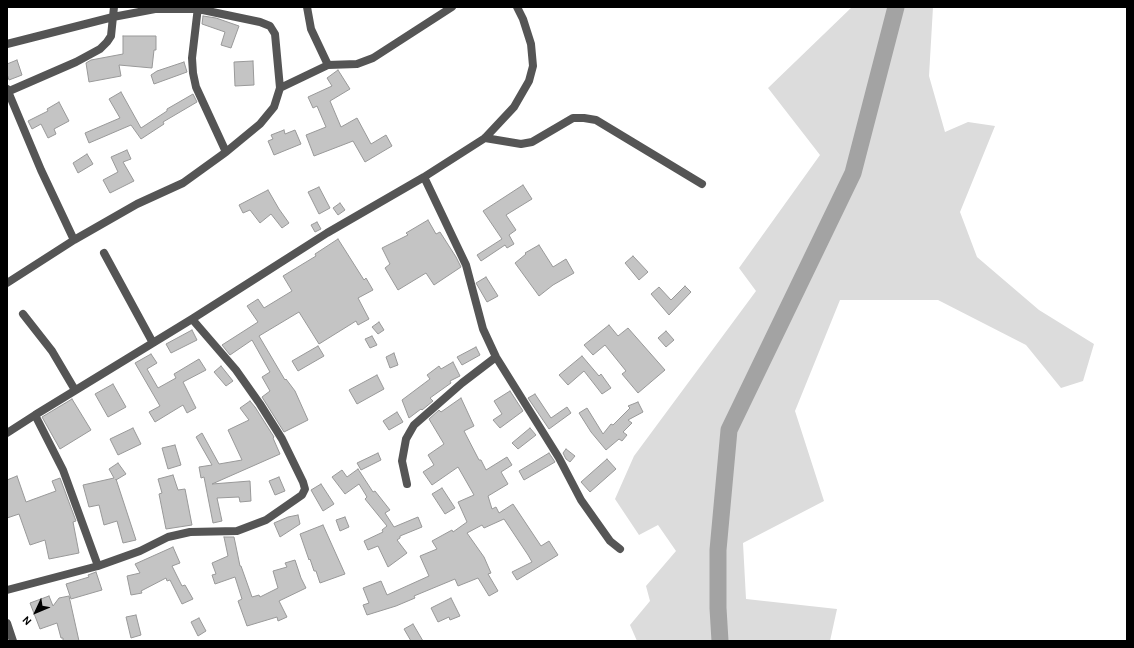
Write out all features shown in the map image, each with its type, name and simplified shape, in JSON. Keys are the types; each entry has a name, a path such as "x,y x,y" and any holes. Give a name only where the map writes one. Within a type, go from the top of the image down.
{"street":[{"path":"74,240 41,170 7,91 76,62 100,49 111,36 114,7"},
{"path":"307,7 311,29 328,65"},
{"path":"280,88 308,73 328,65 357,64 373,58 452,7"},
{"path":"7,433 192,319 327,233 424,177 485,138 514,107 529,81 533,66 530,44 523,19 517,7"},
{"path":"7,44 155,8 198,8 260,22 270,26 275,34 280,88 274,106 260,124 226,152 183,182 137,204 74,240 7,283"},
{"path":"198,8 192,58 193,73 196,87 226,152"},
{"path":"485,138 521,144 532,142 573,118 596,120 702,184"},
{"path":"424,177 466,265 483,329 496,357 555,452 581,500 610,541 620,549"},
{"path":"104,253 153,343"},
{"path":"23,314 52,352 75,390"},
{"path":"7,590 98,566 140,551 168,537 190,532 237,531 266,520 302,495 305,489 303,482 282,439 236,370 192,319"},
{"path":"407,484 402,461 406,439 414,425 462,383 496,357"},
{"path":"35,415 63,470 98,566"},
{"path":"7,623 13,641"}],"shaded area":[{"path":"852,7 933,7 929,76 945,132 968,122 995,126 960,212 977,257 1039,310 1094,344 1083,381 1061,388 1026,345 938,300 840,300 795,411 824,501 743,543 746,599 837,609 830,641 637,641 630,625 650,601 646,586 676,551 658,525 639,535 615,499 634,456 756,291 739,268 820,155 768,88"}],"building":[{"path":"203,16 216,18 239,26 231,48 221,45 225,32 202,24"},
{"path":"123,36 156,36 156,50 154,50 152,68 119,65 121,76 89,82 86,63 91,60 123,54"},
{"path":"17,60 22,75 9,80 7,74 7,64"},
{"path":"253,61 254,85 235,86 234,62"},
{"path":"184,62 187,72 154,84 151,75 157,71"},
{"path":"338,70 350,89 330,101 341,127 357,118 371,144 386,135 392,146 365,162 353,141 314,156 306,135 326,127 317,106 313,108 308,97 332,86 327,78"},
{"path":"121,92 141,128 167,111 167,109 193,94 197,102 163,122 164,124 141,139 131,125 89,143 85,133 120,118 109,99"},
{"path":"59,102 69,121 54,129 56,134 48,138 41,124 32,129 28,121 48,111 47,109"},
{"path":"284,130 285,134 295,130 301,144 274,155 268,141 273,139 271,135"},
{"path":"127,150 131,159 123,162 134,181 110,193 103,180 118,172 111,157"},
{"path":"87,154 93,164 78,173 73,163"},
{"path":"523,185 532,199 506,215 516,230 509,235 514,244 507,248 505,245 481,261 477,255 502,239 483,211"},
{"path":"319,187 330,208 319,214 308,192"},
{"path":"268,190 289,223 282,228 271,214 260,223 250,210 243,213 239,205"},
{"path":"340,203 345,210 338,215 333,208"},
{"path":"428,220 436,234 440,232 461,267 434,285 426,273 398,290 385,268 390,264 382,248 408,235 406,233"},
{"path":"317,222 321,229 315,232 311,225"},
{"path":"338,239 364,280 366,278 373,290 358,298 369,319 358,325 356,321 319,344 299,312 259,336 285,380 286,379 295,391 308,420 284,432 262,397 270,391 262,377 270,372 252,340 230,355 222,345 258,322 247,306 258,299 264,308 292,291 283,276 316,256 315,254"},
{"path":"539,245 553,267 566,259 574,273 553,285 539,296 515,263 526,254 525,253"},
{"path":"633,256 648,272 639,280 625,263"},
{"path":"486,277 498,296 487,302 476,283"},
{"path":"685,286 691,292 669,315 651,294 659,287 671,300"},
{"path":"379,322 384,330 378,334 372,327"},
{"path":"609,325 618,336 628,328 665,370 638,393 622,374 626,371 605,345 593,355 584,345"},
{"path":"192,330 197,340 171,353 166,344"},
{"path":"666,331 674,340 666,347 658,338"},
{"path":"372,336 377,345 370,348 365,339"},
{"path":"318,346 324,356 298,371 292,361"},
{"path":"476,347 480,355 462,365 457,357"},
{"path":"394,353 398,365 390,368 386,357"},
{"path":"151,354 157,363 147,369 158,388 176,378 174,374 199,359 206,370 183,382 196,408 187,413 183,405 155,422 149,412 160,406 135,363"},
{"path":"582,356 599,376 601,374 611,388 602,394 584,371 568,385 559,375"},
{"path":"453,362 460,376 450,381 451,383 430,398 433,401 409,418 402,400 430,379 427,375 439,366 441,369"},
{"path":"221,366 233,381 226,386 214,372"},
{"path":"377,375 384,389 357,404 349,390"},
{"path":"113,384 126,407 108,417 95,394"},
{"path":"510,391 523,411 500,428 493,420 502,414 494,401"},
{"path":"535,394 551,418 567,407 571,413 549,429 528,398"},
{"path":"461,398 474,426 464,431 486,470 507,457 512,465 501,472 508,484 488,496 492,509 496,507 499,513 513,504 541,546 549,541 558,555 517,580 512,572 532,562 528,555 504,519 484,528 482,525 467,533 484,557 491,573 488,574 498,591 489,596 478,578 458,586 455,579 414,596 415,598 396,606 367,615 363,605 369,603 363,588 381,581 387,595 429,576 420,556 437,549 432,541 452,530 453,532 467,522 458,502 474,495 458,467 432,485 423,472 434,465 428,455 444,444 429,419 439,410 441,412"},
{"path":"72,399 91,430 60,449 42,417"},
{"path":"250,401 274,437 273,438 280,454 212,484 250,481 251,501 240,502 239,497 217,498 222,521 213,523 204,477 201,478 199,467 212,465 196,437 202,433 219,464 242,460 228,430 249,420 240,408"},
{"path":"638,402 643,412 628,420 632,423 623,432 627,435 622,441 619,439 606,450 591,432 579,413 587,408 603,434 611,424 613,425 630,408 628,406"},
{"path":"397,412 403,422 389,430 383,421"},
{"path":"133,428 141,444 118,455 110,439"},
{"path":"530,428 536,435 518,449 512,443"},
{"path":"175,445 181,465 168,469 162,448"},
{"path":"566,449 575,456 570,462 566,459 563,453"},
{"path":"378,453 381,460 361,470 357,463"},
{"path":"549,453 555,462 524,480 519,471"},
{"path":"607,459 616,469 590,492 581,482"},
{"path":"118,463 126,474 116,480 136,540 123,543 117,521 104,525 99,505 89,507 83,485 114,478 109,469"},
{"path":"358,469 373,492 375,491 390,510 385,513 394,527 418,517 422,527 400,536 397,540 407,553 388,567 378,546 368,550 364,541 383,532 382,530 387,526 365,499 367,497 359,484 345,494 332,477 342,470 347,477"},
{"path":"173,475 178,490 185,489 192,525 166,529 159,494 162,493 158,479"},
{"path":"17,476 26,502 56,491 52,481 60,478 76,521 73,522 79,553 49,559 45,540 30,545 19,514 7,518 7,480"},
{"path":"279,477 285,491 275,495 269,481"},
{"path":"321,484 334,504 323,511 311,490"},
{"path":"442,488 455,508 445,514 432,494"},
{"path":"298,515 300,524 280,537 274,523 288,517"},
{"path":"345,517 349,527 340,531 336,520"},
{"path":"323,525 345,574 320,583 316,571 314,571 310,559 309,560 300,534"},
{"path":"224,537 234,537 240,566 252,597 259,595 260,597 278,588 273,571 287,567 285,563 295,560 306,588 279,601 287,617 278,621 277,617 247,626 238,601 242,599 235,577 215,584 212,575 216,574 212,563 228,556"},
{"path":"173,547 180,563 172,566 182,586 185,585 193,599 182,604 170,580 167,581 166,578 141,591 142,593 131,595 127,576 140,573 135,564"},
{"path":"96,572 102,590 71,599 66,584 89,577 88,575"},
{"path":"49,596 53,606 59,598 69,596 79,641 63,641 57,623 40,629 30,603"},
{"path":"451,598 460,616 450,620 449,617 438,622 431,608"},
{"path":"136,615 141,635 131,638 126,617"},
{"path":"199,618 206,631 198,636 191,622"},
{"path":"413,624 423,641 411,641 404,629"}],"waterway":[{"path":"720,641 718,608 718,550 729,430 853,173 896,7"}]}
